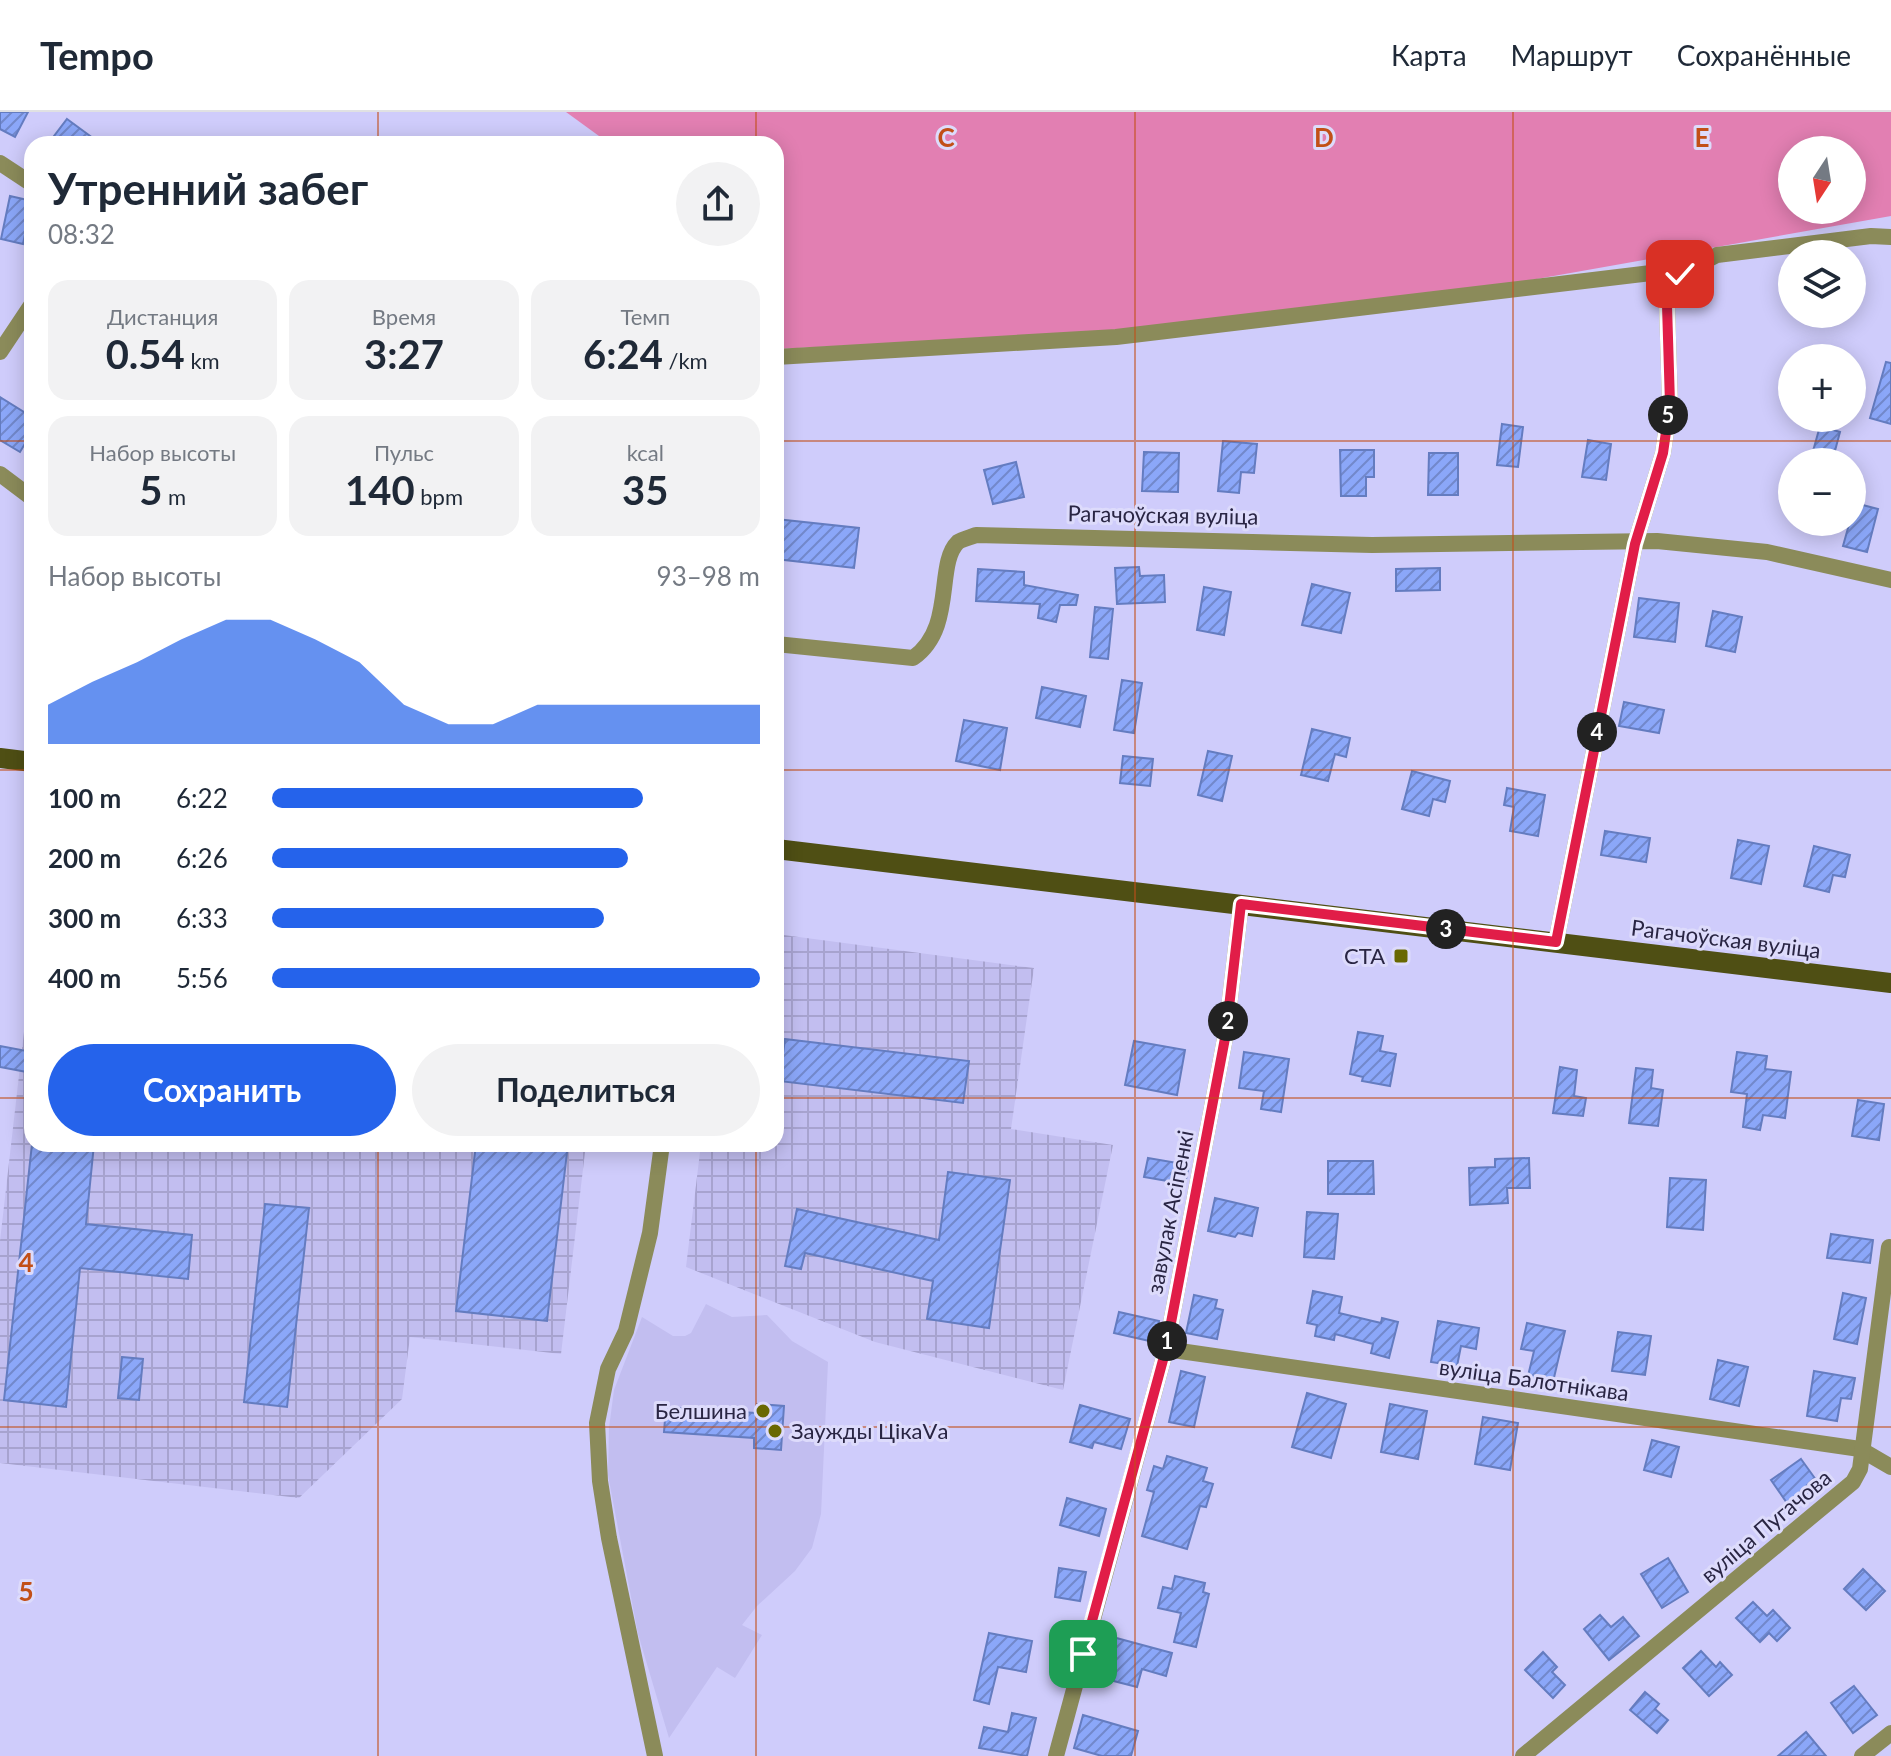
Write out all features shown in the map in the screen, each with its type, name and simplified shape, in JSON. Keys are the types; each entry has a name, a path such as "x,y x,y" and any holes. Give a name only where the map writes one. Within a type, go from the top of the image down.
{"main road":[{"path":"0,758 24,761"},
{"name":"Рагачоўская вуліца","path":"784,850 1891,983"}],"street":[{"path":"0,163 24,179"},
{"path":"784,357 1116,337 1651,273 1680,274 1717,255 1871,236 1891,237"},
{"path":"1556,942 1635,544 1663,453 1670,404 1667,305 1680,274"},
{"path":"0,352 24,316"},
{"path":"0,474 24,492"},
{"name":"Рагачоўская вуліца","path":"784,645 913,658 927,648 935,633 951,555 959,542 976,535 1372,545 1635,544 1657,541 1767,552 1891,580"},
{"name":"завулак Асіпенкі","path":"1056,1756 1166,1349 1226,1033 1241,904"},
{"path":"655,1756 609,1538 600,1481 597,1423 608,1369 626,1331 650,1233 661,1152"},
{"name":"вуліца Пугачова","path":"1523,1756 1853,1482 1860,1469 1860,1449 1889,1247"},
{"name":"вуліца Балотнікава","path":"1166,1349 1860,1449 1891,1467"},
{"path":"1862,1756 1891,1733"}],"shaded area":[{"path":"566,112 1891,112 1891,216 1866,220 1866,136 1778,136 1778,224 1846,224 1520,282 1113,333 784,349 784,136 599,136"},
{"path":"784,935 1034,968 1011,1129 1113,1145 1063,1390 875,1342 686,1267 700,1152 784,1152"},
{"path":"24,1032 24,1152 585,1152 561,1354 410,1337 402,1399 299,1498 0,1463 0,1241"},
{"path":"706,1304 732,1317 767,1315 792,1341 828,1362 821,1514 812,1548 795,1571 757,1606 742,1625 762,1635 735,1678 717,1667 669,1738 638,1634 608,1475 609,1428 614,1390 642,1317 673,1336 685,1336 691,1333"}],"building":[{"path":"0,112 28,112 15,137 0,129"},
{"path":"67,119 90,136 54,136"},
{"path":"10,196 24,199 23,244 1,239"},
{"path":"1886,362 1891,363 1891,424 1870,418"},
{"path":"0,397 24,412 24,445 20,452 0,440"},
{"path":"1502,424 1523,427 1518,467 1497,465"},
{"path":"1818,432 1840,432 1836,448 1814,448"},
{"path":"1588,440 1611,444 1606,480 1582,477"},
{"path":"1223,441 1257,444 1254,473 1241,472 1239,493 1218,491"},
{"path":"1340,450 1374,450 1374,477 1366,477 1366,496 1341,496"},
{"path":"1144,452 1179,453 1178,492 1142,491"},
{"path":"1429,453 1458,453 1458,495 1428,495"},
{"path":"1016,462 1024,497 993,504 984,470"},
{"path":"1866,506 1878,509 1867,552 1843,546 1846,536 1866,536"},
{"path":"784,520 859,528 854,568 784,560"},
{"path":"1139,567 1140,576 1164,575 1165,602 1117,604 1115,568"},
{"path":"1440,568 1440,590 1396,591 1396,569"},
{"path":"978,569 1024,572 1024,585 1078,595 1076,605 1060,605 1056,622 1038,618 1040,604 976,601"},
{"path":"1312,584 1350,593 1341,633 1302,625"},
{"path":"1204,587 1231,592 1224,635 1197,630"},
{"path":"1639,598 1679,603 1675,642 1634,637"},
{"path":"1095,607 1113,609 1108,659 1090,657"},
{"path":"1713,611 1742,617 1735,652 1706,646"},
{"path":"1122,680 1142,683 1134,733 1114,730"},
{"path":"1042,687 1086,696 1080,727 1036,718"},
{"path":"1624,702 1664,710 1659,733 1619,726"},
{"path":"964,720 1007,728 1000,770 956,761"},
{"path":"1312,729 1350,738 1346,757 1335,754 1328,781 1301,775"},
{"path":"1208,751 1232,756 1222,801 1198,795"},
{"path":"1123,756 1153,759 1150,786 1120,783"},
{"path":"1412,771 1450,781 1445,802 1433,799 1429,816 1402,809"},
{"path":"1507,788 1545,795 1538,836 1510,831 1514,807 1504,805"},
{"path":"1605,831 1650,838 1646,862 1601,855"},
{"path":"1738,840 1769,846 1761,884 1731,878"},
{"path":"1814,846 1850,855 1845,877 1833,875 1829,892 1804,886"},
{"path":"1358,1032 1383,1036 1380,1051 1396,1054 1390,1086 1362,1081 1363,1077 1350,1074"},
{"path":"785,1039 969,1061 963,1103 784,1082"},
{"path":"1134,1041 1185,1050 1177,1095 1125,1085"},
{"path":"0,1046 24,1050 24,1072 0,1067"},
{"path":"1244,1052 1289,1059 1281,1112 1261,1109 1264,1091 1239,1088"},
{"path":"1737,1052 1767,1056 1765,1069 1791,1072 1785,1118 1763,1115 1760,1130 1743,1127 1747,1094 1731,1092"},
{"path":"1560,1067 1577,1070 1574,1096 1586,1098 1583,1116 1553,1113"},
{"path":"1636,1068 1653,1070 1651,1088 1663,1090 1658,1126 1629,1123"},
{"path":"1858,1100 1884,1104 1879,1140 1852,1136"},
{"path":"31,1152 93,1152 86,1224 192,1235 188,1279 80,1268 66,1407 4,1400"},
{"path":"475,1152 567,1152 547,1321 456,1311"},
{"path":"1148,1158 1189,1165 1185,1184 1144,1177"},
{"path":"1529,1158 1530,1188 1507,1188 1508,1203 1470,1205 1469,1168 1495,1167 1495,1159"},
{"path":"1328,1161 1373,1161 1374,1194 1328,1194"},
{"path":"948,1172 1010,1180 989,1328 927,1319 933,1281 805,1253 801,1269 785,1266 797,1209 939,1240"},
{"path":"1670,1178 1706,1180 1703,1230 1667,1227"},
{"path":"1215,1198 1258,1208 1252,1236 1238,1233 1235,1237 1208,1231"},
{"path":"265,1204 309,1208 287,1407 244,1402"},
{"path":"1307,1212 1338,1214 1334,1259 1304,1257"},
{"path":"1831,1234 1873,1240 1870,1263 1827,1258"},
{"path":"1313,1291 1342,1297 1339,1313 1381,1323 1382,1318 1398,1322 1389,1358 1371,1353 1373,1344 1335,1334 1334,1340 1315,1336 1317,1325 1307,1323"},
{"path":"1843,1293 1866,1298 1857,1344 1834,1339"},
{"path":"1194,1295 1217,1300 1215,1308 1223,1310 1217,1339 1186,1333"},
{"path":"1119,1312 1159,1321 1154,1342 1114,1333"},
{"path":"1438,1321 1479,1328 1476,1349 1461,1346 1457,1366 1431,1362"},
{"path":"1527,1323 1565,1331 1552,1386 1527,1380 1534,1351 1521,1349"},
{"path":"1618,1332 1651,1336 1645,1375 1612,1371"},
{"path":"122,1357 143,1359 139,1400 118,1398"},
{"path":"1718,1360 1748,1367 1739,1406 1710,1399"},
{"path":"1181,1371 1205,1377 1194,1427 1169,1422"},
{"path":"1814,1371 1855,1378 1851,1399 1841,1398 1837,1421 1807,1416"},
{"path":"1307,1393 1346,1404 1331,1458 1292,1447"},
{"path":"757,1404 784,1406 781,1450 754,1448 754,1438 664,1432 666,1407 756,1413"},
{"path":"1390,1404 1427,1411 1418,1459 1381,1452"},
{"path":"1080,1405 1130,1419 1121,1449 1094,1442 1092,1448 1070,1442"},
{"path":"1483,1417 1518,1423 1510,1470 1475,1464"},
{"path":"1652,1440 1679,1447 1671,1477 1644,1470"},
{"path":"1167,1456 1207,1468 1203,1481 1213,1484 1206,1507 1200,1506 1187,1549 1142,1536 1154,1492 1147,1490 1154,1466 1163,1469"},
{"path":"1801,1459 1819,1484 1789,1506 1771,1480"},
{"path":"1067,1498 1106,1509 1099,1536 1060,1525"},
{"path":"1668,1558 1688,1592 1662,1608 1641,1574"},
{"path":"1059,1568 1086,1572 1080,1601 1055,1597"},
{"path":"1863,1569 1885,1591 1866,1610 1844,1589"},
{"path":"1175,1576 1205,1583 1203,1592 1209,1594 1196,1647 1174,1642 1181,1613 1158,1608 1163,1587 1172,1589"},
{"path":"1753,1602 1767,1616 1773,1610 1790,1628 1777,1641 1769,1633 1760,1642 1736,1618"},
{"path":"1600,1615 1611,1627 1623,1617 1639,1636 1609,1660 1584,1629"},
{"path":"989,1633 1032,1641 1026,1672 998,1667 989,1704 974,1700"},
{"path":"1109,1636 1172,1653 1166,1676 1142,1669 1137,1687 1098,1677"},
{"path":"1701,1651 1716,1667 1720,1662 1732,1675 1709,1696 1683,1668"},
{"path":"1543,1652 1557,1667 1552,1672 1565,1685 1553,1698 1525,1670"},
{"path":"1854,1686 1877,1715 1853,1733 1831,1703"},
{"path":"1645,1692 1659,1704 1655,1709 1668,1720 1657,1733 1630,1710"},
{"path":"1012,1713 1036,1718 1027,1756 979,1748 984,1727 1008,1732"},
{"path":"1083,1715 1138,1731 1131,1756 1102,1756 1074,1748"},
{"path":"1806,1732 1826,1756 1778,1756"}],"place":[{"name":"СТА","path":"1401,956"},
{"name":"Белшина","path":"763,1411"},
{"name":"Заужды ЦікаVа","path":"775,1431"}],"route":[{"path":"1083,1654 1166,1349 1226,1033 1241,904 1556,942 1635,544 1663,453 1670,404 1667,305 1680,274"}]}
